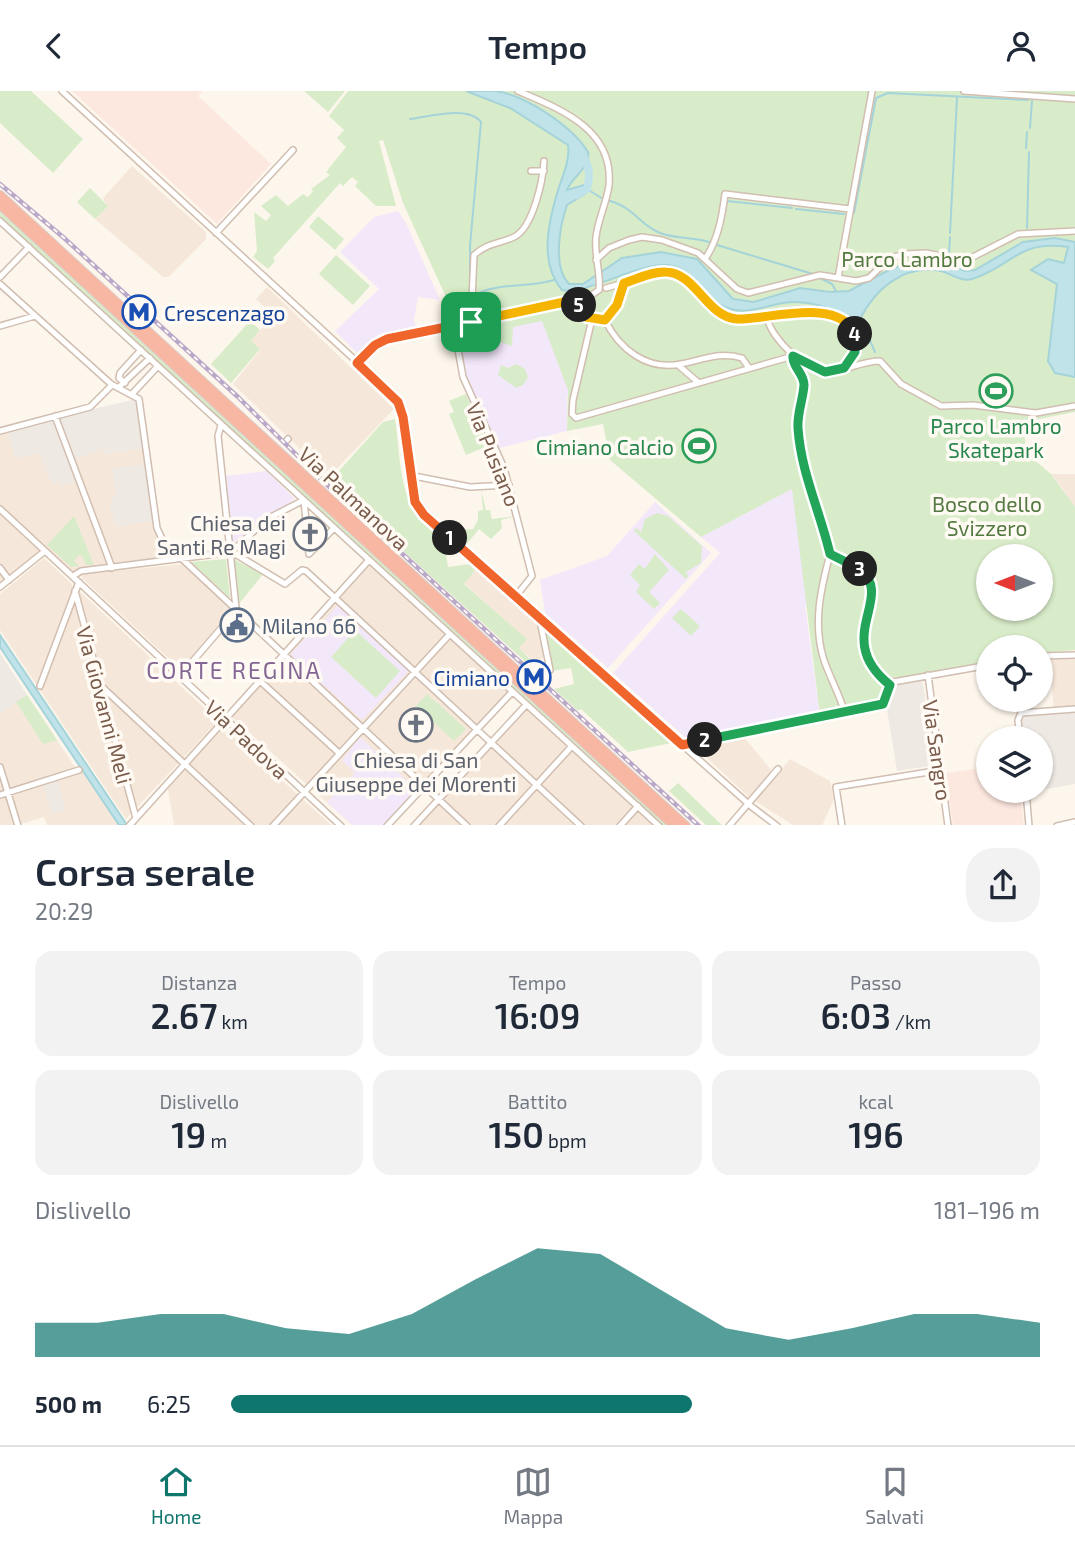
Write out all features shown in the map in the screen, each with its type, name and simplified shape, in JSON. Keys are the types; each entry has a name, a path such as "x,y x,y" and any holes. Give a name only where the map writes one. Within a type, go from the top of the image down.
{"highway":[{"name":"Via Palmanova","path":"0,195 686,825"},
{"name":"Via Palmanova","path":"0,205 674,825"}],"street":[{"path":"62,91 389,391 399,404 413,498 421,512 749,804 777,825"},
{"path":"519,91 583,123 599,144 609,184 597,229 596,264 603,288"},
{"path":"838,278 872,91"},
{"path":"964,91 1075,99"},
{"path":"216,233 293,150"},
{"path":"471,322 474,255 486,245 520,232 533,210 544,171 544,161"},
{"path":"531,171 544,171"},
{"path":"705,259 712,249 722,216 724,194 850,209"},
{"name":"Via Palmanova","path":"0,221 659,825"},
{"path":"596,264 614,245 642,237 662,240 705,259 743,293 820,275 856,281 869,278 890,258 906,254 926,253 965,261 1022,233 1075,230"},
{"path":"0,277 29,247"},
{"path":"357,363 375,345 387,339 595,295 603,288 656,273 675,273 728,316 767,317 810,312 832,317 849,325 857,344 844,368"},
{"path":"605,320 617,305 624,283"},
{"path":"0,284 115,386 132,394 140,402 157,531 183,560 282,655 467,825"},
{"path":"578,299 582,314 592,319 605,320"},
{"path":"0,326 35,316"},
{"path":"767,317 769,327 793,356 825,372 880,361 901,384 941,406 989,404 1017,414 1027,410 1075,406"},
{"path":"592,319 573,400 574,417 793,356"},
{"path":"605,320 618,341 634,355 653,362 678,365 729,355 742,358 750,368"},
{"name":"Via Pusiano","path":"450,327 462,375 499,456 509,485 532,575 516,596"},
{"path":"125,383 120,374 141,350"},
{"path":"793,356 792,361 804,383 798,413 802,465 806,482 819,509 830,554 818,595 823,658 845,714"},
{"path":"0,431 91,407 115,386 125,383 150,358"},
{"path":"678,365 699,383"},
{"path":"132,394 158,366"},
{"path":"1002,416 1004,409"},
{"path":"55,416 112,568"},
{"path":"221,425 218,436 236,611"},
{"path":"409,475 470,487 509,485"},
{"path":"230,556 267,519 304,500 309,554 334,528"},
{"name":"Via Padova","path":"0,509 341,825"},
{"path":"0,587 45,551"},
{"path":"73,576 81,571 239,554 287,584 303,570 581,825"},
{"path":"830,554 854,564 869,577 871,602 864,630 863,650 867,659 890,685"},
{"path":"133,822 369,560"},
{"path":"0,568 9,580"},
{"path":"40,686 79,582"},
{"name":"Via Giovanni Meli","path":"75,591 133,822"},
{"path":"180,677 236,611"},
{"path":"539,616 550,670"},
{"path":"273,825 450,634"},
{"path":"1053,656 1075,655"},
{"path":"682,745 880,707 890,685 897,680 976,666"},
{"name":"Via Sangro","path":"928,675 948,825"},
{"path":"260,681 339,753"},
{"path":"100,685 251,825"},
{"path":"387,825 512,692"},
{"path":"414,825 526,705"},
{"path":"1019,726 1019,715 1075,709"},
{"path":"499,825 572,746"},
{"path":"0,767 18,825"},
{"path":"729,825 778,769"},
{"path":"0,795 79,770"},
{"path":"842,825 836,787 941,770"},
{"path":"1027,803 1030,825"},
{"path":"620,825 638,806"},
{"path":"1057,825 1075,823"}],"shaded area":[{"path":"72,91 203,91 198,96 271,164 217,224"},
{"path":"132,166 206,232 206,239 169,277 163,277 95,219 107,206 103,198"},
{"path":"398,211 406,223 440,300 418,297 414,320 416,326 378,335 357,353 335,331 379,289 340,252 374,217"},
{"path":"267,287 394,409 329,477 233,384 260,350 251,341 273,315 256,299"},
{"path":"535,319 587,327 567,397 567,431 499,448 462,371 462,332"},
{"path":"136,396 146,448 104,454 102,449 72,460 79,480 62,487 60,482 52,484 39,453 15,458 7,429 132,400"},
{"path":"7,429 42,456 52,484 60,482 72,460 102,449 105,454 146,448 148,464 110,506 116,527 155,520 157,531 183,560 81,571 73,576 45,551 0,587 0,431"},
{"path":"148,464 155,520 116,527 110,506 112,497 116,496 112,468"},
{"path":"267,471 295,499 231,544 225,476"},
{"path":"1051,474 1075,474 1075,508 1062,488"},
{"path":"797,486 813,605 805,606 820,715 687,739 613,673 720,553 701,537"},
{"path":"655,502 711,553 608,668 545,613 540,580 607,556"},
{"path":"44,558 218,721 126,819 0,630 0,594"},
{"path":"184,564 231,610 181,670 82,578 83,574"},
{"path":"369,564 508,693 383,825 352,825 232,717"},
{"path":"476,569 539,625 545,655 537,664 518,647 526,639 464,583"},
{"path":"338,604 410,670 362,720 290,655 307,636 310,638"},
{"path":"0,653 27,695 0,714"},
{"path":"1075,655 1075,709 1054,710 1053,656"},
{"path":"922,678 936,765 897,771 886,704 892,686"},
{"path":"27,695 77,770 80,769 119,825 47,825 44,817 18,825 0,825 0,714"},
{"path":"525,707 656,825 417,825"},
{"path":"1075,709 1075,784 1053,788 1053,726 1019,726 1018,720 1021,713"},
{"path":"223,726 331,825 174,825 168,789"},
{"path":"743,736 772,771 749,797 693,745"},
{"path":"360,737 416,789 383,825 352,825 327,802 355,773 342,760"},
{"path":"790,759 830,781 834,799 822,825 793,825 755,801"},
{"path":"976,769 976,803 1021,803 1024,825 953,825 945,773"},
{"path":"56,777 66,810 52,814 42,782"}],"green space":[{"path":"0,91 31,91 83,139 53,173 0,123"},
{"path":"304,91 345,91 328,112"},
{"name":"Parco Lambro","path":"348,91 1075,91 1075,412 1024,422 1026,453 1051,474 1075,507 1075,650 1053,652 1053,635 976,635 976,664 890,680 887,693 877,706 820,715 792,489 701,537 610,460 603,424 567,431 568,390 542,321 513,327 512,346 475,334 468,347 461,344 462,332 403,203 383,140 379,141 396,206 376,206 355,186 358,182 352,177 343,186 340,183 273,258 275,261 268,269 253,257 257,251 254,212 266,221 271,215 261,206 276,195 288,206 303,194 308,197 313,191 311,189 330,175 326,172 346,147 337,138 344,130 329,116"},
{"path":"90,188 108,206 95,219 77,202"},
{"path":"0,211 668,825 662,825 0,217"},
{"path":"318,216 344,239 335,250 309,227"},
{"path":"336,255 370,286 353,305 319,274"},
{"path":"250,321 260,330 251,341 260,349 231,383 211,364"},
{"path":"516,364 525,369 528,377 523,385 516,388 498,375 501,365 508,368"},
{"path":"466,394 488,446 466,455 449,414 454,412 449,401"},
{"path":"395,419 401,472 417,514 428,528 444,541 448,567 470,564 476,569 464,584 527,639 519,648 543,672 540,675 328,483 383,422"},
{"path":"481,490 486,510 490,510 492,519 516,516 501,520 502,528 491,539 479,529 466,545 449,530 473,529 478,520 478,511 483,510"},
{"path":"657,513 668,516 702,546 701,563 686,572 686,579 634,531 636,528 641,532 645,519"},
{"path":"74,516 94,565 86,565 83,557 79,555 74,561 79,566 71,567 47,545"},
{"path":"655,554 669,570 649,592 660,603 654,609 636,592 640,585 630,575 639,564 645,569"},
{"path":"226,559 230,598 191,562"},
{"path":"233,559 263,574 238,605"},
{"path":"681,609 700,626 691,636 672,618"},
{"path":"355,630 400,671 376,698 331,657"},
{"path":"545,631 671,743 628,752 581,709 578,711 554,689 574,684 571,668 552,671"},
{"path":"427,694 466,729 454,741 416,706"},
{"path":"27,695 57,740 43,744 16,702"},
{"path":"678,783 722,825 706,825 669,791"}],"water":[{"path":"466,91 506,93 533,105 571,132 588,152 587,163 567,190 584,185 585,194 567,205 560,234 559,257 564,277 569,284 583,284 622,258 661,252 697,259 733,299 754,302 800,288 830,292 849,291 893,268 907,265 942,262 965,271 975,270 1023,242 1055,238 1075,242 1075,377 1055,373 1048,361 1057,284 1031,270 1048,259 1064,263 1068,247 1037,247 972,279 941,271 914,271 882,289 859,321 802,302 732,310 716,302 688,274 671,265 648,267 595,285 562,290 550,267 548,240 552,213 567,160 568,145 510,108"},
{"path":"0,635 127,825 119,825 0,647"}],"waterway":[{"path":"854,213 876,98 888,93 1028,100"},
{"path":"950,233 957,98"},
{"path":"1030,128 1032,101"},
{"path":"410,119 458,113 475,117 481,122 470,246 470,295"},
{"path":"1026,148 1027,132"},
{"path":"1027,228 1029,152"},
{"path":"577,195 587,189 588,184 588,168 583,156"},
{"path":"587,189 603,199"},
{"path":"607,200 624,207 658,232 712,243"},
{"path":"720,234 727,201 792,208"},
{"path":"796,209 844,214"},
{"path":"949,254 950,237"},
{"path":"717,245 813,274"},
{"path":"820,278 832,284 836,291"},
{"path":"475,295 494,288 554,280"},
{"path":"859,324 864,327 875,352"}],"railway":[{"path":"0,184 63,237 238,397 323,481 698,825"}],"place":[{"name":"Crescenzago","path":"139,312"},
{"name":"Parco Lambro Skatepark","path":"996,391"},
{"name":"Cimiano Calcio","path":"699,446"},
{"name":"Chiesa dei Santi Re Magi","path":"310,534"},
{"name":"Milano 66","path":"237,625"},
{"name":"Cimiano","path":"534,677"},
{"name":"Chiesa di San Giuseppe dei Morenti","path":"416,725"}],"district":[{"name":"CORTE REGINA","path":"234,670"}],"route":[{"path":"665,272 682,276 708,303 734,319 810,312 832,317 849,325 854,331 857,344 844,368 825,372 793,356 792,361 804,383 798,413 802,465 806,482 819,509 830,554 854,564 869,577 872,584 862,645 867,659 890,685 883,704 878,708 682,745 421,512 412,495 403,417 399,404 389,391 357,363 375,345 387,339 471,322 578,299 582,314 592,319 604,320 617,305 624,283 665,272"}],"park label":[{"name":"Bosco dello Svizzero","path":"987,515"}]}
